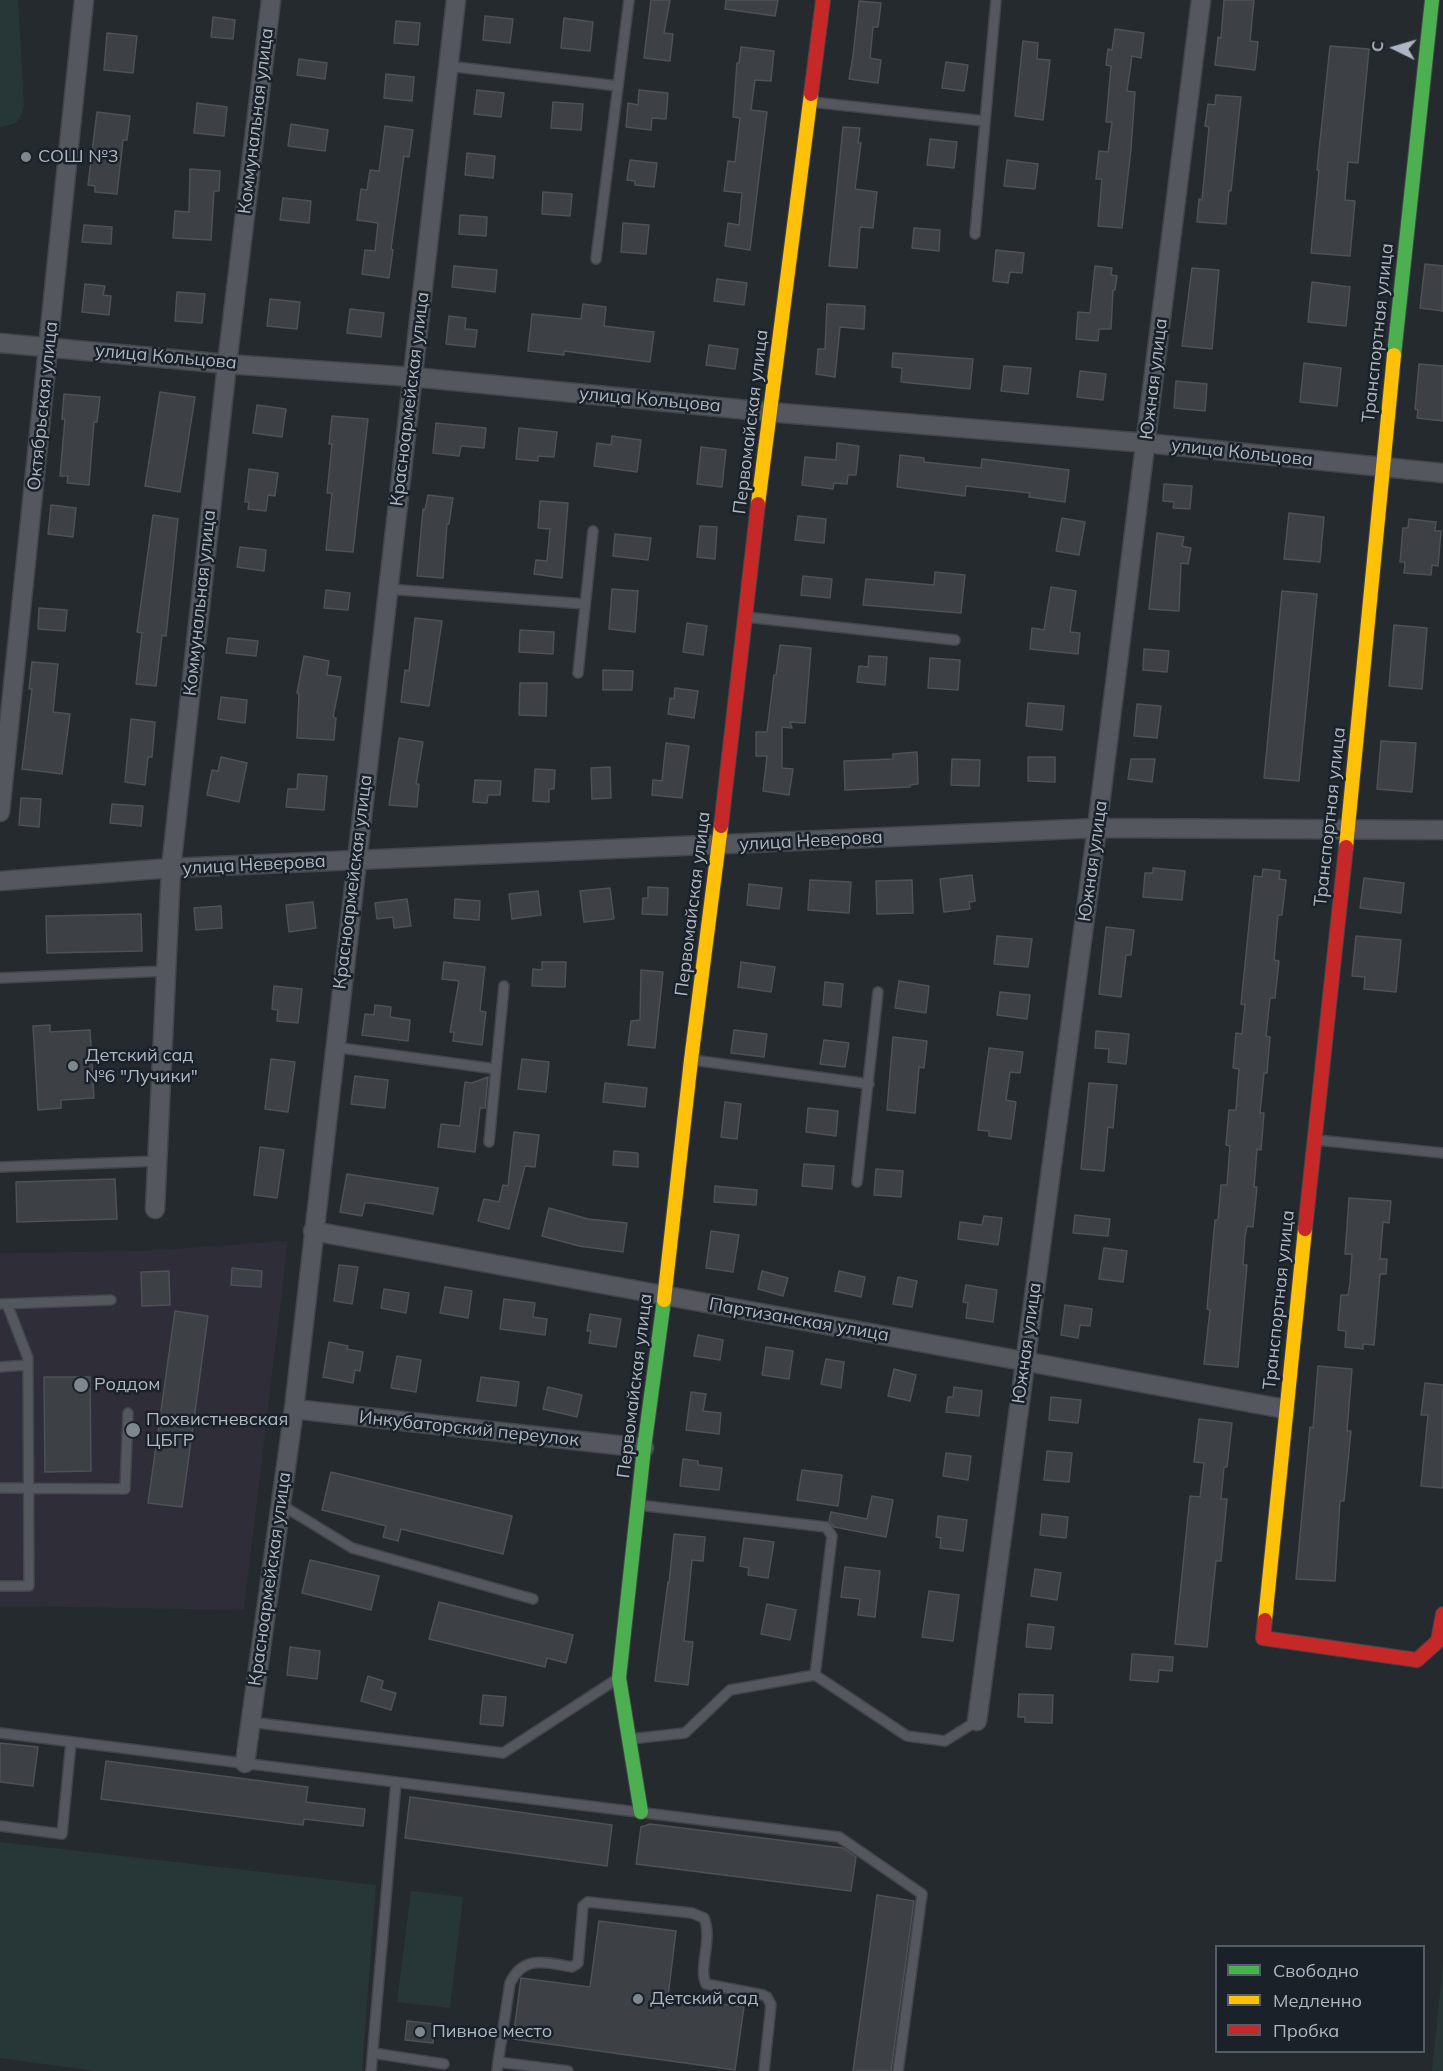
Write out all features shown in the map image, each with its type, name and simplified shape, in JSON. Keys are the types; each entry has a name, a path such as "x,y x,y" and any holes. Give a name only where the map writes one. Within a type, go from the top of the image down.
{"street":[{"name":"Октябрьская улица","path":"0,812 84,0"},
{"name":"Коммунальная улица","path":"155,1209 171,868 227,364 271,0"},
{"name":"Красноармейская улица","path":"245,1763 294,1409 456,0"},
{"name":"Первомайская улица","path":"641,1812 619,1678 769,411 823,0"},
{"name":"Южная улица","path":"977,1721 1098,828 1201,0"},
{"name":"Транспортная улица","path":"1432,0 1382,467 1348,829 1285,1409 1263,1638 1417,1660 1438,1641 1443,1614"},
{"name":"улица Кольцова","path":"0,343 227,364 413,377 769,411 1146,443 1443,473"},
{"name":"улица Неверова","path":"0,881 171,868 1098,828 1443,830"},
{"name":"Партизанская улица","path":"313,1231 1285,1409"},
{"name":"Инкубаторский переулок","path":"294,1409 645,1448"}],"lane":[{"path":"596,259 629,0"},
{"path":"975,234 996,0"},
{"path":"448,66 618,86"},
{"path":"810,102 984,121"},
{"path":"578,673 593,531"},
{"path":"388,588 585,604"},
{"path":"746,617 956,640"},
{"path":"0,978 166,971"},
{"path":"489,1142 504,986"},
{"path":"857,1182 878,992"},
{"path":"334,1047 496,1069"},
{"path":"691,1060 869,1084"},
{"path":"1315,1140 1443,1153"},
{"path":"0,1167 158,1161"},
{"path":"0,1586 29,1586 27,1358 4,1304 111,1300"},
{"path":"0,1367 27,1365"},
{"path":"0,1488 125,1489 128,1413"},
{"path":"280,1504 352,1548 533,1599"},
{"path":"638,1505 826,1527 832,1536 815,1675"},
{"path":"629,1740 685,1733 730,1690 815,1675 907,1736 945,1742 977,1721"},
{"path":"250,1722 504,1753 619,1678"},
{"path":"0,1733 839,1837 922,1894 898,2071"},
{"path":"0,1826 62,1834 71,1742"},
{"path":"371,2071 396,1782"},
{"path":"568,2071 497,2067 510,1983 515,1971 533,1962 572,1966 578,1963 583,1906 588,1902 692,1913 704,1918 708,1932 704,1980 706,1984 763,1995 770,2000 764,2071"},
{"path":"373,2053 444,2064"}],"shaded area":[{"path":"0,0 18,0 24,106 16,121 0,127"},
{"name":"Похвистневская ЦБГР","path":"288,1241 244,1610 0,1606 0,1253 143,1251"},
{"path":"0,1842 376,1885 362,2071 95,2071 0,2058"},
{"path":"411,1891 463,1897 450,2008 397,2002"},
{"path":"1443,1965 1443,2071 1432,2071"}],"building":[{"path":"651,0 670,0 664,33 673,34 670,61 644,58"},
{"path":"726,0 778,0 775,16 725,9"},
{"path":"1224,0 1254,0 1250,41 1258,42 1255,70 1215,65 1218,37 1221,38"},
{"path":"859,1 881,3 878,27 873,27 870,58 881,60 878,83 849,79"},
{"path":"485,16 513,19 510,43 483,40"},
{"path":"213,17 235,20 233,39 211,37"},
{"path":"564,18 593,22 590,51 561,48"},
{"path":"396,21 420,23 418,45 394,43"},
{"path":"1115,29 1144,33 1141,58 1132,56 1127,91 1135,92 1122,228 1098,226 1102,179 1096,179 1099,151 1108,152 1112,122 1106,122 1111,66 1106,65 1108,49 1112,50"},
{"path":"107,33 137,36 133,73 104,70"},
{"path":"1023,41 1038,43 1037,59 1050,60 1043,120 1015,116"},
{"path":"1330,46 1369,49 1358,163 1348,162 1345,200 1355,201 1350,256 1311,253"},
{"path":"741,47 774,51 771,81 755,80 751,110 767,112 750,250 725,246 728,223 739,225 742,193 724,191 728,161 735,162 740,118 733,117 737,63 739,63"},
{"path":"299,59 327,63 325,79 297,75"},
{"path":"946,62 968,65 964,91 942,88"},
{"path":"386,74 414,77 412,101 384,98"},
{"path":"477,90 504,93 501,117 474,114"},
{"path":"639,90 668,93 666,119 652,118 651,130 626,127 628,103 638,105"},
{"path":"1216,95 1241,97 1226,224 1197,222 1199,199 1202,200 1209,127 1205,126 1208,104 1215,105"},
{"path":"553,102 583,104 581,130 551,128"},
{"path":"197,103 227,107 224,136 194,133"},
{"path":"97,112 130,116 127,140 123,140 117,194 95,192 95,186 88,185"},
{"path":"291,124 328,130 325,151 288,146"},
{"path":"385,126 413,130 409,157 404,156 389,278 362,274 365,250 375,251 378,223 357,220 361,189 367,190 370,170 379,171"},
{"path":"843,127 860,128 858,143 861,143 855,189 877,192 873,228 860,227 857,268 829,266"},
{"path":"930,139 957,142 954,168 927,165"},
{"path":"467,153 495,156 493,178 465,175"},
{"path":"630,160 657,163 654,187 635,185 635,181 627,180"},
{"path":"1007,160 1038,164 1035,189 1004,186"},
{"path":"190,169 220,171 219,191 214,191 211,240 173,238 175,211 189,212"},
{"path":"543,192 572,194 570,216 542,214"},
{"path":"283,198 311,201 309,223 280,220"},
{"path":"460,215 487,217 486,236 459,234"},
{"path":"623,223 649,225 646,254 621,252"},
{"path":"84,225 112,227 111,244 82,242"},
{"path":"914,228 940,230 939,251 912,248"},
{"path":"996,250 1024,253 1022,273 1010,272 1008,283 993,281"},
{"path":"1425,264 1443,266 1443,311 1420,308"},
{"path":"454,266 497,270 495,292 452,287"},
{"path":"1095,266 1112,268 1111,275 1117,276 1115,290 1113,290 1111,329 1099,329 1098,341 1076,339 1078,312 1090,313"},
{"path":"1192,268 1219,270 1212,349 1182,346"},
{"path":"717,279 747,283 744,305 714,301"},
{"path":"1312,282 1350,287 1346,326 1308,322"},
{"path":"85,284 105,286 103,295 111,296 109,315 82,312"},
{"path":"177,292 205,294 202,323 175,321"},
{"path":"270,299 300,302 297,329 267,326"},
{"path":"583,304 606,307 604,326 654,332 650,362 564,351 564,355 528,351 532,314 581,319"},
{"path":"827,304 865,306 864,329 840,327 835,377 816,374 818,349 825,349"},
{"path":"350,309 384,313 381,337 347,333"},
{"path":"449,316 466,318 465,329 477,330 475,347 446,344"},
{"path":"709,345 738,349 735,369 706,365"},
{"path":"893,353 973,359 970,389 901,382 902,368 892,367"},
{"path":"1304,363 1341,368 1337,406 1300,402"},
{"path":"1419,364 1443,366 1443,421 1417,418 1418,410 1415,409"},
{"path":"1004,366 1031,368 1028,394 1001,391"},
{"path":"1080,371 1106,374 1103,400 1077,397"},
{"path":"1176,381 1207,384 1205,411 1174,408"},
{"path":"160,392 195,397 180,492 145,486"},
{"path":"64,394 100,397 97,422 94,422 89,485 67,483 68,476 60,476 65,419 62,419"},
{"path":"257,405 286,409 282,437 253,433"},
{"path":"332,416 368,419 353,552 326,550 332,493 327,493 332,444 329,444"},
{"path":"436,423 486,428 484,448 461,446 459,456 433,453"},
{"path":"519,428 557,432 554,457 538,456 538,461 516,459"},
{"path":"612,436 641,440 637,472 594,466 597,443 611,445"},
{"path":"837,443 859,446 856,475 848,475 847,484 834,483 833,489 802,485 805,457 836,460"},
{"path":"701,447 726,450 722,487 697,484"},
{"path":"900,455 924,458 924,462 981,468 982,459 1069,470 1065,502 1029,497 1030,493 966,486 965,496 897,487"},
{"path":"249,469 278,473 275,496 268,495 266,511 248,509 249,502 245,502"},
{"path":"1164,484 1192,486 1190,509 1173,508 1174,502 1163,501"},
{"path":"428,495 453,498 449,524 447,524 443,578 417,576 423,509 425,510"},
{"path":"540,501 568,503 562,578 534,574 536,560 547,561 550,529 538,528"},
{"path":"51,505 76,508 73,537 48,534"},
{"path":"1289,513 1324,517 1320,562 1284,559"},
{"path":"153,515 178,519 166,636 162,635 156,686 136,684 142,633 137,632"},
{"path":"798,516 826,519 824,543 795,540"},
{"path":"1062,518 1085,522 1079,555 1056,551"},
{"path":"1409,519 1436,522 1435,531 1441,531 1438,566 1432,565 1431,575 1404,573 1405,562 1400,562 1403,528 1408,528"},
{"path":"700,526 717,527 715,559 697,557"},
{"path":"1157,533 1184,537 1182,546 1191,548 1188,564 1181,563 1179,611 1149,609"},
{"path":"615,534 651,538 648,560 613,556"},
{"path":"240,547 266,550 264,571 237,567"},
{"path":"935,572 965,575 961,613 863,605 866,579 934,585"},
{"path":"803,576 832,579 830,598 801,595"},
{"path":"1051,587 1076,591 1070,632 1080,633 1078,654 1030,649 1032,628 1044,630"},
{"path":"612,589 638,591 635,632 609,629"},
{"path":"326,590 350,593 348,610 324,608"},
{"path":"1282,591 1317,594 1299,781 1264,778"},
{"path":"39,608 67,610 65,631 38,629"},
{"path":"415,618 442,621 429,706 401,702 405,670 409,671"},
{"path":"687,623 707,626 703,655 683,652"},
{"path":"1394,625 1427,628 1422,689 1389,686"},
{"path":"520,630 554,632 553,654 519,652"},
{"path":"228,638 258,641 256,656 226,653"},
{"path":"780,645 811,648 805,723 790,722 792,728 782,727 782,768 793,769 789,795 763,791 767,756 756,756 756,732 767,732"},
{"path":"1144,649 1169,651 1167,672 1143,670"},
{"path":"304,656 329,661 327,675 341,677 333,717 336,718 334,740 297,738 299,694 297,693"},
{"path":"869,656 887,657 885,685 857,682 859,666 868,667"},
{"path":"930,658 960,660 958,690 928,688"},
{"path":"32,662 58,664 53,712 70,714 62,774 22,769 32,689 29,689"},
{"path":"603,670 633,671 632,690 603,690"},
{"path":"520,683 547,683 546,716 519,715"},
{"path":"675,688 698,691 694,718 668,714 670,698 674,699"},
{"path":"221,697 247,700 245,723 218,719"},
{"path":"1028,703 1064,706 1062,730 1026,726"},
{"path":"1137,704 1161,706 1157,738 1134,736"},
{"path":"131,719 155,722 152,757 148,757 145,785 125,782"},
{"path":"399,738 423,742 416,784 419,784 417,807 389,805"},
{"path":"1381,741 1416,743 1412,792 1377,789"},
{"path":"666,743 689,746 682,798 652,795 653,780 662,781"},
{"path":"917,752 918,784 910,785 910,787 845,790 844,761 893,759 893,754"},
{"path":"221,757 247,763 239,802 207,795 212,770 218,771"},
{"path":"1028,757 1055,757 1055,782 1028,781"},
{"path":"952,759 980,760 979,786 951,785"},
{"path":"1131,759 1155,759 1152,782 1128,779"},
{"path":"610,767 611,798 592,799 591,768"},
{"path":"535,769 555,770 554,789 549,789 549,802 533,801"},
{"path":"298,774 327,776 324,810 286,807 288,789 297,789"},
{"path":"475,780 501,781 500,795 488,795 487,803 473,802"},
{"path":"21,798 41,799 39,827 19,825"},
{"path":"112,804 143,806 141,826 110,823"},
{"path":"1153,868 1185,871 1182,900 1143,897 1145,873 1153,873"},
{"path":"1263,869 1280,871 1279,879 1286,880 1282,915 1278,915 1274,960 1279,961 1275,998 1270,998 1266,1036 1270,1037 1260,1113 1264,1113 1261,1150 1257,1149 1254,1187 1257,1187 1253,1227 1247,1226 1245,1236 1243,1265 1247,1265 1238,1367 1204,1364 1210,1310 1207,1309 1215,1220 1218,1220 1221,1185 1227,1185 1230,1146 1226,1145 1229,1110 1236,1110 1239,1069 1233,1068 1236,1033 1242,1034 1245,1005 1241,1004 1254,876 1262,877"},
{"path":"972,875 975,901 969,902 970,909 944,912 940,879"},
{"path":"1364,878 1404,883 1401,913 1360,908"},
{"path":"810,880 851,882 849,913 808,910"},
{"path":"912,880 913,913 877,914 876,881"},
{"path":"749,884 782,888 779,909 747,905"},
{"path":"648,887 668,888 667,915 642,914 643,898 648,898"},
{"path":"610,888 614,919 584,922 580,891"},
{"path":"538,891 541,915 512,919 509,894"},
{"path":"407,899 411,926 394,928 393,917 377,919 375,903"},
{"path":"455,899 480,901 479,920 454,918"},
{"path":"313,902 316,928 289,932 286,905"},
{"path":"221,906 222,928 196,930 194,908"},
{"path":"141,914 142,951 47,953 46,916"},
{"path":"1106,927 1134,930 1131,955 1126,955 1121,997 1099,994"},
{"path":"997,936 1032,939 1028,967 994,964"},
{"path":"1356,936 1401,940 1396,992 1364,989 1365,977 1352,976"},
{"path":"444,962 485,967 480,1011 486,1012 482,1045 453,1041 454,1032 450,1032 459,981 442,979"},
{"path":"542,962 566,962 565,987 532,986 533,969 542,970"},
{"path":"741,962 775,967 771,992 738,987"},
{"path":"641,970 663,972 655,1048 628,1045 631,1021 640,1020"},
{"path":"899,981 929,986 926,1013 895,1008"},
{"path":"825,982 843,984 841,1007 823,1005"},
{"path":"274,986 302,989 298,1023 277,1021 278,1010 272,1009"},
{"path":"1000,992 1030,995 1027,1019 997,1015"},
{"path":"375,1005 391,1007 390,1017 410,1020 408,1041 362,1035 365,1014 374,1015"},
{"path":"50,1025 50,1032 90,1030 94,1098 61,1100 61,1108 38,1110 33,1026"},
{"path":"734,1030 767,1034 764,1057 731,1053"},
{"path":"1096,1031 1129,1034 1126,1064 1108,1062 1109,1049 1095,1048"},
{"path":"893,1037 927,1041 924,1068 919,1067 915,1113 887,1110"},
{"path":"824,1040 849,1043 845,1067 820,1064"},
{"path":"989,1048 1023,1052 1020,1073 1010,1072 1006,1100 1016,1102 1011,1139 989,1136 989,1131 978,1130"},
{"path":"271,1059 295,1062 288,1112 265,1109"},
{"path":"522,1059 549,1062 546,1092 518,1089"},
{"path":"355,1076 388,1080 385,1108 351,1104"},
{"path":"488,1077 485,1108 480,1108 475,1152 438,1147 441,1124 460,1126 465,1082 472,1083"},
{"path":"605,1083 647,1088 645,1107 603,1102"},
{"path":"1089,1083 1117,1085 1113,1128 1108,1127 1104,1171 1081,1169"},
{"path":"725,1102 741,1104 737,1139 721,1137"},
{"path":"808,1108 838,1111 836,1136 806,1132"},
{"path":"514,1132 539,1135 535,1167 525,1166 509,1229 478,1221 484,1199 499,1202 503,1185 508,1186"},
{"path":"260,1147 284,1150 277,1198 254,1195"},
{"path":"614,1151 638,1153 638,1167 613,1165"},
{"path":"804,1164 834,1166 832,1189 802,1186"},
{"path":"876,1169 903,1171 901,1197 874,1195"},
{"path":"347,1174 438,1188 433,1214 371,1203 365,1203 362,1216 340,1212"},
{"path":"115,1179 117,1219 17,1222 16,1182"},
{"path":"715,1186 757,1190 756,1205 714,1202"},
{"path":"1349,1198 1391,1201 1389,1223 1383,1222 1380,1259 1387,1259 1386,1274 1380,1274 1374,1345 1363,1344 1363,1349 1345,1347 1346,1331 1338,1330 1341,1295 1348,1295 1350,1283 1352,1254 1345,1254"},
{"path":"549,1208 588,1219 627,1223 623,1252 579,1246 542,1236"},
{"path":"1075,1215 1110,1219 1108,1236 1073,1233"},
{"path":"984,1216 1002,1218 998,1245 958,1239 960,1222 982,1225"},
{"path":"711,1231 739,1235 733,1272 706,1268"},
{"path":"1104,1248 1127,1251 1123,1282 1099,1279"},
{"path":"339,1265 358,1267 352,1304 334,1301"},
{"path":"232,1268 262,1271 261,1287 231,1285"},
{"path":"169,1271 170,1305 142,1306 141,1272"},
{"path":"762,1271 788,1278 783,1296 758,1289"},
{"path":"839,1271 865,1277 861,1297 835,1291"},
{"path":"898,1277 917,1281 912,1307 893,1304"},
{"path":"966,1285 997,1290 993,1322 966,1318 968,1303 963,1302"},
{"path":"445,1287 472,1291 468,1318 440,1313"},
{"path":"384,1289 409,1293 406,1313 381,1308"},
{"path":"504,1299 535,1303 533,1317 547,1319 545,1335 500,1329"},
{"path":"1065,1305 1092,1309 1090,1326 1080,1325 1078,1338 1061,1335"},
{"path":"175,1311 208,1316 182,1507 148,1503"},
{"path":"590,1314 621,1319 616,1347 589,1343 591,1331 587,1331"},
{"path":"698,1335 723,1340 720,1360 694,1356"},
{"path":"329,1342 363,1352 360,1371 355,1370 353,1383 323,1377"},
{"path":"766,1347 793,1351 789,1379 762,1375"},
{"path":"397,1356 421,1360 416,1392 391,1388"},
{"path":"826,1359 844,1362 841,1388 821,1384"},
{"path":"1318,1366 1352,1369 1347,1431 1351,1431 1344,1501 1340,1501 1335,1581 1296,1579"},
{"path":"894,1369 916,1375 910,1401 888,1396"},
{"path":"44,1377 90,1377 91,1471 45,1472"},
{"path":"481,1377 519,1382 516,1406 477,1401"},
{"path":"1425,1383 1443,1385 1443,1488 1421,1486 1428,1415 1421,1415"},
{"path":"548,1387 582,1395 577,1417 543,1409"},
{"path":"954,1387 982,1391 979,1416 946,1412 948,1397 953,1397"},
{"path":"691,1392 706,1394 703,1411 721,1413 719,1434 686,1430"},
{"path":"1051,1397 1081,1400 1078,1423 1049,1420"},
{"path":"1199,1419 1232,1423 1221,1499 1227,1499 1221,1561 1216,1561 1207,1647 1175,1644 1190,1496 1200,1497 1204,1463 1194,1462"},
{"path":"1047,1451 1072,1453 1069,1482 1044,1480"},
{"path":"946,1453 971,1456 968,1480 943,1476"},
{"path":"683,1459 698,1461 698,1465 722,1468 719,1490 680,1486"},
{"path":"802,1470 842,1475 838,1506 797,1500"},
{"path":"331,1472 512,1516 503,1554 401,1529 398,1541 383,1537 386,1526 322,1510"},
{"path":"872,1496 893,1500 886,1537 834,1527 829,1521 831,1512 867,1519"},
{"path":"1042,1514 1068,1517 1066,1538 1040,1535"},
{"path":"938,1516 967,1520 963,1551 940,1548 941,1538 936,1537"},
{"path":"674,1534 705,1537 703,1561 692,1560 684,1641 693,1642 688,1685 655,1681"},
{"path":"744,1538 774,1542 768,1578 748,1575 749,1568 740,1566"},
{"path":"310,1560 379,1576 371,1610 302,1593"},
{"path":"845,1567 880,1571 875,1617 858,1615 860,1599 841,1597"},
{"path":"1035,1569 1061,1573 1057,1600 1031,1596"},
{"path":"929,1591 959,1595 953,1641 922,1637"},
{"path":"439,1602 573,1635 566,1663 547,1658 545,1667 429,1639"},
{"path":"767,1604 796,1610 790,1640 761,1634"},
{"path":"1028,1624 1054,1627 1051,1649 1026,1647"},
{"path":"290,1647 320,1651 317,1679 287,1675"},
{"path":"1132,1654 1173,1657 1172,1671 1159,1670 1158,1682 1130,1680"},
{"path":"368,1676 383,1681 381,1689 396,1693 391,1710 361,1701"},
{"path":"1019,1694 1053,1695 1052,1723 1025,1722 1025,1717 1018,1717"},
{"path":"483,1695 506,1697 503,1726 480,1724"},
{"path":"0,1743 38,1747 33,1786 0,1782"},
{"path":"106,1761 308,1787 306,1802 365,1809 363,1826 304,1819 303,1825 101,1799"},
{"path":"410,1797 612,1825 607,1866 405,1838"},
{"path":"650,1824 843,1848 856,1857 851,1891 636,1864 641,1827"},
{"path":"877,1895 914,1901 891,2071 853,2071"},
{"path":"599,1921 676,1931 668,1997 744,2007 735,2070 513,2039 521,1978 590,1987"},
{"name":"Пивное место","path":"407,2021 435,2024 433,2043 405,2040"}],"traffic: fast":[{"path":"1394,355 1432,0"},
{"path":"641,1812 619,1678 644,1448 664,1300"}],"traffic: slow":[{"path":"758,504 811,94"},
{"path":"1346,847 1394,355"},
{"path":"664,1300 691,1060 721,826"},
{"path":"1265,1620 1305,1229"}],"traffic: jam":[{"path":"811,94 823,0"},
{"path":"721,826 758,504"},
{"path":"1305,1229 1346,847"},
{"path":"1265,1620 1263,1638 1417,1660 1438,1641 1443,1614"}],"place":[{"name":"СОШ №3","path":"26,157"},
{"name":"Детский сад №6 \"Лучики\"","path":"73,1066"},
{"name":"Роддом","path":"81,1385"},
{"name":"Похвистневская ЦБГР","path":"133,1430"},
{"name":"Детский сад","path":"638,1999"},
{"name":"Пивное место","path":"420,2032"}]}
